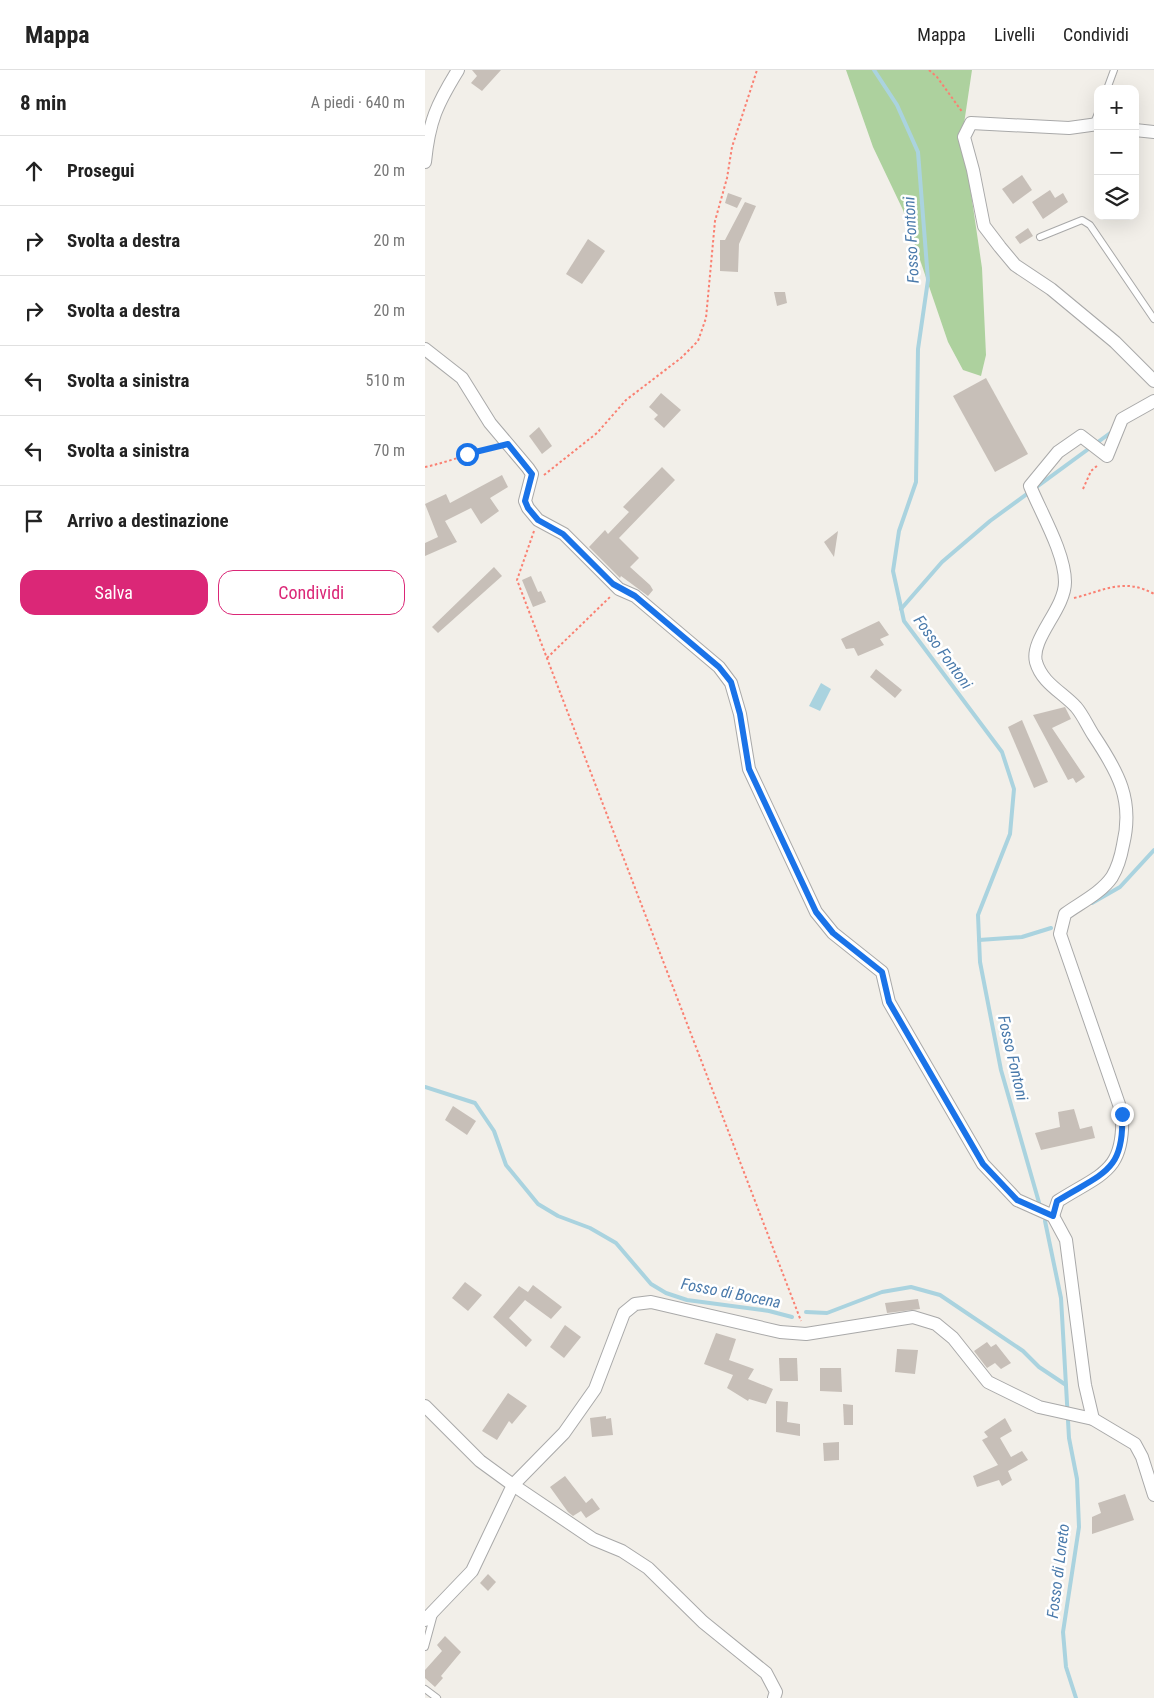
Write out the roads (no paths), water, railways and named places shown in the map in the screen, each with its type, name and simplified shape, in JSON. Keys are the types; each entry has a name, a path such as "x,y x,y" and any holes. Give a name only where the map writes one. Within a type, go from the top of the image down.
{"street":[{"path":"425,162 426,142 439,100 458,70"},
{"path":"1094,121 1069,128 971,123 964,137 973,170 984,226 1015,265 1051,289 1115,342 1154,381"},
{"path":"1139,130 1154,132"},
{"path":"425,348 462,378 490,423 532,474 525,501 538,520 563,534 619,589 626,591 643,603 719,667 731,682 740,714 749,769 816,912 833,933 882,972 889,1002 983,1164 1017,1200 1053,1216 1066,1240 1085,1385 1093,1420"},
{"path":"1053,1216 1057,1201 1108,1170 1119,1154 1123,1136 1122,1114 1060,934 1065,914 1102,888 1112,877 1119,861 1127,829 1127,800 1114,766 1076,708 1043,678 1036,662 1035,652 1061,600 1065,582 1060,558 1029,486 1058,452 1081,436 1107,456 1122,419 1154,401"},
{"path":"425,1620 472,1571 513,1486 564,1433 595,1389 624,1313 635,1304 651,1302 780,1332 806,1334 913,1317 936,1324 953,1338 988,1382 1039,1407 1056,1412 1075,1414 1093,1420 1135,1444 1142,1457 1154,1495"},
{"path":"425,1406 481,1460 513,1486 593,1539 622,1551 648,1568 703,1622 766,1673 776,1692 774,1698"}],"lane":[{"path":"1108,85 1114,70"},
{"path":"1040,237 1083,220 1090,225 1154,319"},
{"path":"425,1647 436,1609"},
{"path":"425,1689 437,1698"}],"water":[{"path":"821,683 831,689 820,711 809,706"}],"waterway":[{"name":"Fosso Fontoni","path":"874,70 897,105 918,152 928,280 918,349 916,482 899,531 893,571 904,621 1002,752 1014,789 1010,834 978,915 980,962 1001,1070 1040,1206"},
{"path":"901,609 942,562 990,521 1113,431"},
{"path":"1092,903 1120,887 1154,850"},
{"path":"979,940 1022,937 1051,928"},
{"name":"Fosso di Bocena","path":"425,1087 475,1103 494,1131 506,1165 538,1204 558,1216 590,1228 616,1243 651,1284 666,1293 687,1300 769,1311 792,1317"},
{"name":"Fosso di Loreto","path":"1045,1221 1061,1298 1069,1438 1077,1479 1079,1527 1063,1632 1066,1667 1076,1698"},
{"name":"Fosso di Bocena","path":"806,1312 827,1313 882,1292 911,1287 940,1295 1023,1351 1039,1367 1066,1385"}]}
